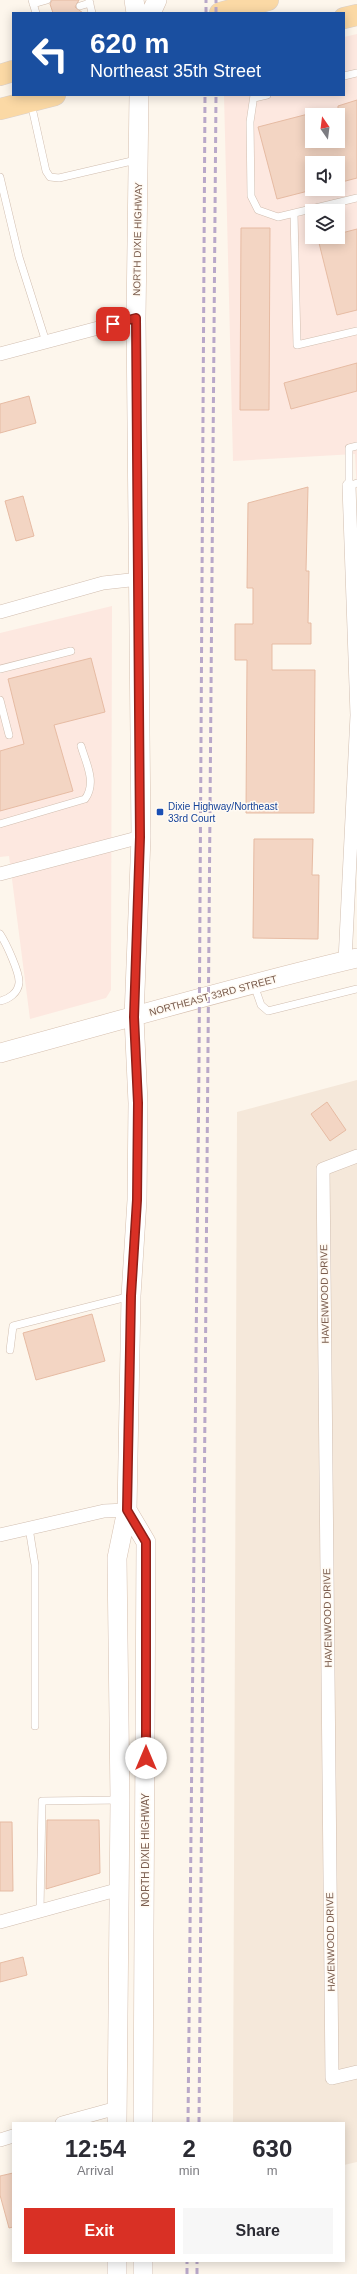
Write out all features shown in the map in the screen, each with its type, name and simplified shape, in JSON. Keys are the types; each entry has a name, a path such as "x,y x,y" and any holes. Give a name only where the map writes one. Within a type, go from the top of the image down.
{"main road":[{"path":"134,0 136,12"},
{"path":"151,12 157,0"},
{"path":"224,12 268,0"},
{"path":"345,18 357,15"},
{"path":"0,75 12,71"},
{"path":"0,109 51,96"},
{"name":"NORTH DIXIE HIGHWAY","path":"117,2116 120,1800 117,1558 127,1510 131,1296 137,1200 138,1103 134,1017 140,837 136,318 139,96"},
{"name":"NORTHEAST 33RD STREET","path":"0,1053 253,983 351,959"},
{"name":"NORTH DIXIE HIGHWAY","path":"127,1510 146,1542 143,2122"},
{"path":"118,2262 118,2274"},
{"path":"143,2262 143,2274"}],"street":[{"path":"0,354 136,318"},
{"path":"351,959 357,715 353,485"},
{"path":"0,612 103,583 138,579"},
{"path":"0,874 140,837"},
{"name":"HAVENWOOD DRIVE","path":"357,1156 323,1169 332,2078 357,2072"},
{"path":"0,1535 104,1511 127,1510"},
{"path":"0,1922 120,1889"},
{"path":"70,2122 117,2116"},
{"path":"0,2140 12,2136"}],"lane":[{"path":"36,12 33,2 47,0"},
{"path":"80,6 90,1 92,12"},
{"path":"345,76 357,73"},
{"path":"254,97 250,122 251,196 258,210 278,217 357,198"},
{"path":"31,101 46,171 50,177 58,178 138,160"},
{"path":"0,177 19,258 46,342"},
{"path":"294,213 297,345 357,331"},
{"path":"353,485 348,448 357,446"},
{"path":"0,669 71,651"},
{"path":"0,700 9,735"},
{"path":"0,824 85,799 90,792 92,784 81,746"},
{"path":"0,934 14,964 19,982 15,992 8,999 0,1001"},
{"path":"253,983 261,1005 268,1011 357,989"},
{"path":"10,1350 13,1326 131,1296"},
{"path":"29,1528 35,1565 35,1726"},
{"path":"40,1911 42,1801 120,1800"}],"shaded area":[{"path":"357,34 357,495 355,454 233,461 224,96 345,96 345,37"},
{"path":"112,606 111,990 106,998 30,1019 9,856 0,857 0,633"},
{"path":"357,1080 357,2162 345,2165 345,2122 233,2122 237,1112"}],"building":[{"path":"52,0 79,0 75,7 82,12 53,12 50,4"},
{"path":"357,100 357,178 345,181 345,156 305,156 305,192 277,199 258,127 305,115 305,148 345,148 345,108 338,108 338,106"},
{"path":"241,228 270,228 269,410 240,410"},
{"path":"357,229 357,310 337,315 319,244 345,244 345,232"},
{"path":"357,363 357,391 291,409 284,383"},
{"path":"29,396 36,423 0,433 0,404"},
{"path":"308,487 306,571 309,571 308,623 311,623 311,644 272,644 272,670 315,670 314,813 246,813 247,660 235,660 235,624 253,624 253,588 247,588 248,503"},
{"path":"23,496 34,536 16,541 5,501"},
{"path":"91,658 105,712 54,725 73,791 0,811 0,751 24,744 8,679"},
{"path":"254,839 313,839 312,875 319,875 318,939 253,938"},
{"path":"327,1102 346,1130 330,1141 311,1114"},
{"path":"92,1314 105,1361 36,1380 23,1333"},
{"path":"47,1820 99,1820 100,1873 46,1889"},
{"path":"0,1822 12,1822 13,1891 0,1891"},
{"path":"23,1957 27,1975 0,1982 0,1963"},
{"path":"12,2173 12,2227 9,2228 0,2195 0,2176"}],"railway":[{"path":"206,0 206,12"},
{"path":"216,0 216,12"},
{"path":"188,2122 199,1066 205,96"},
{"path":"199,2122 216,96"},
{"path":"187,2262 187,2274"},
{"path":"197,2262 197,2274"}],"place":[{"name":"Dixie Highway/Northeast 33rd Court","path":"160,812"}],"route":[{"path":"113,324 136,318 140,837 134,1017 137,1052 136,1067 138,1103 137,1200 131,1296 127,1510 146,1542 146,1758"}]}
